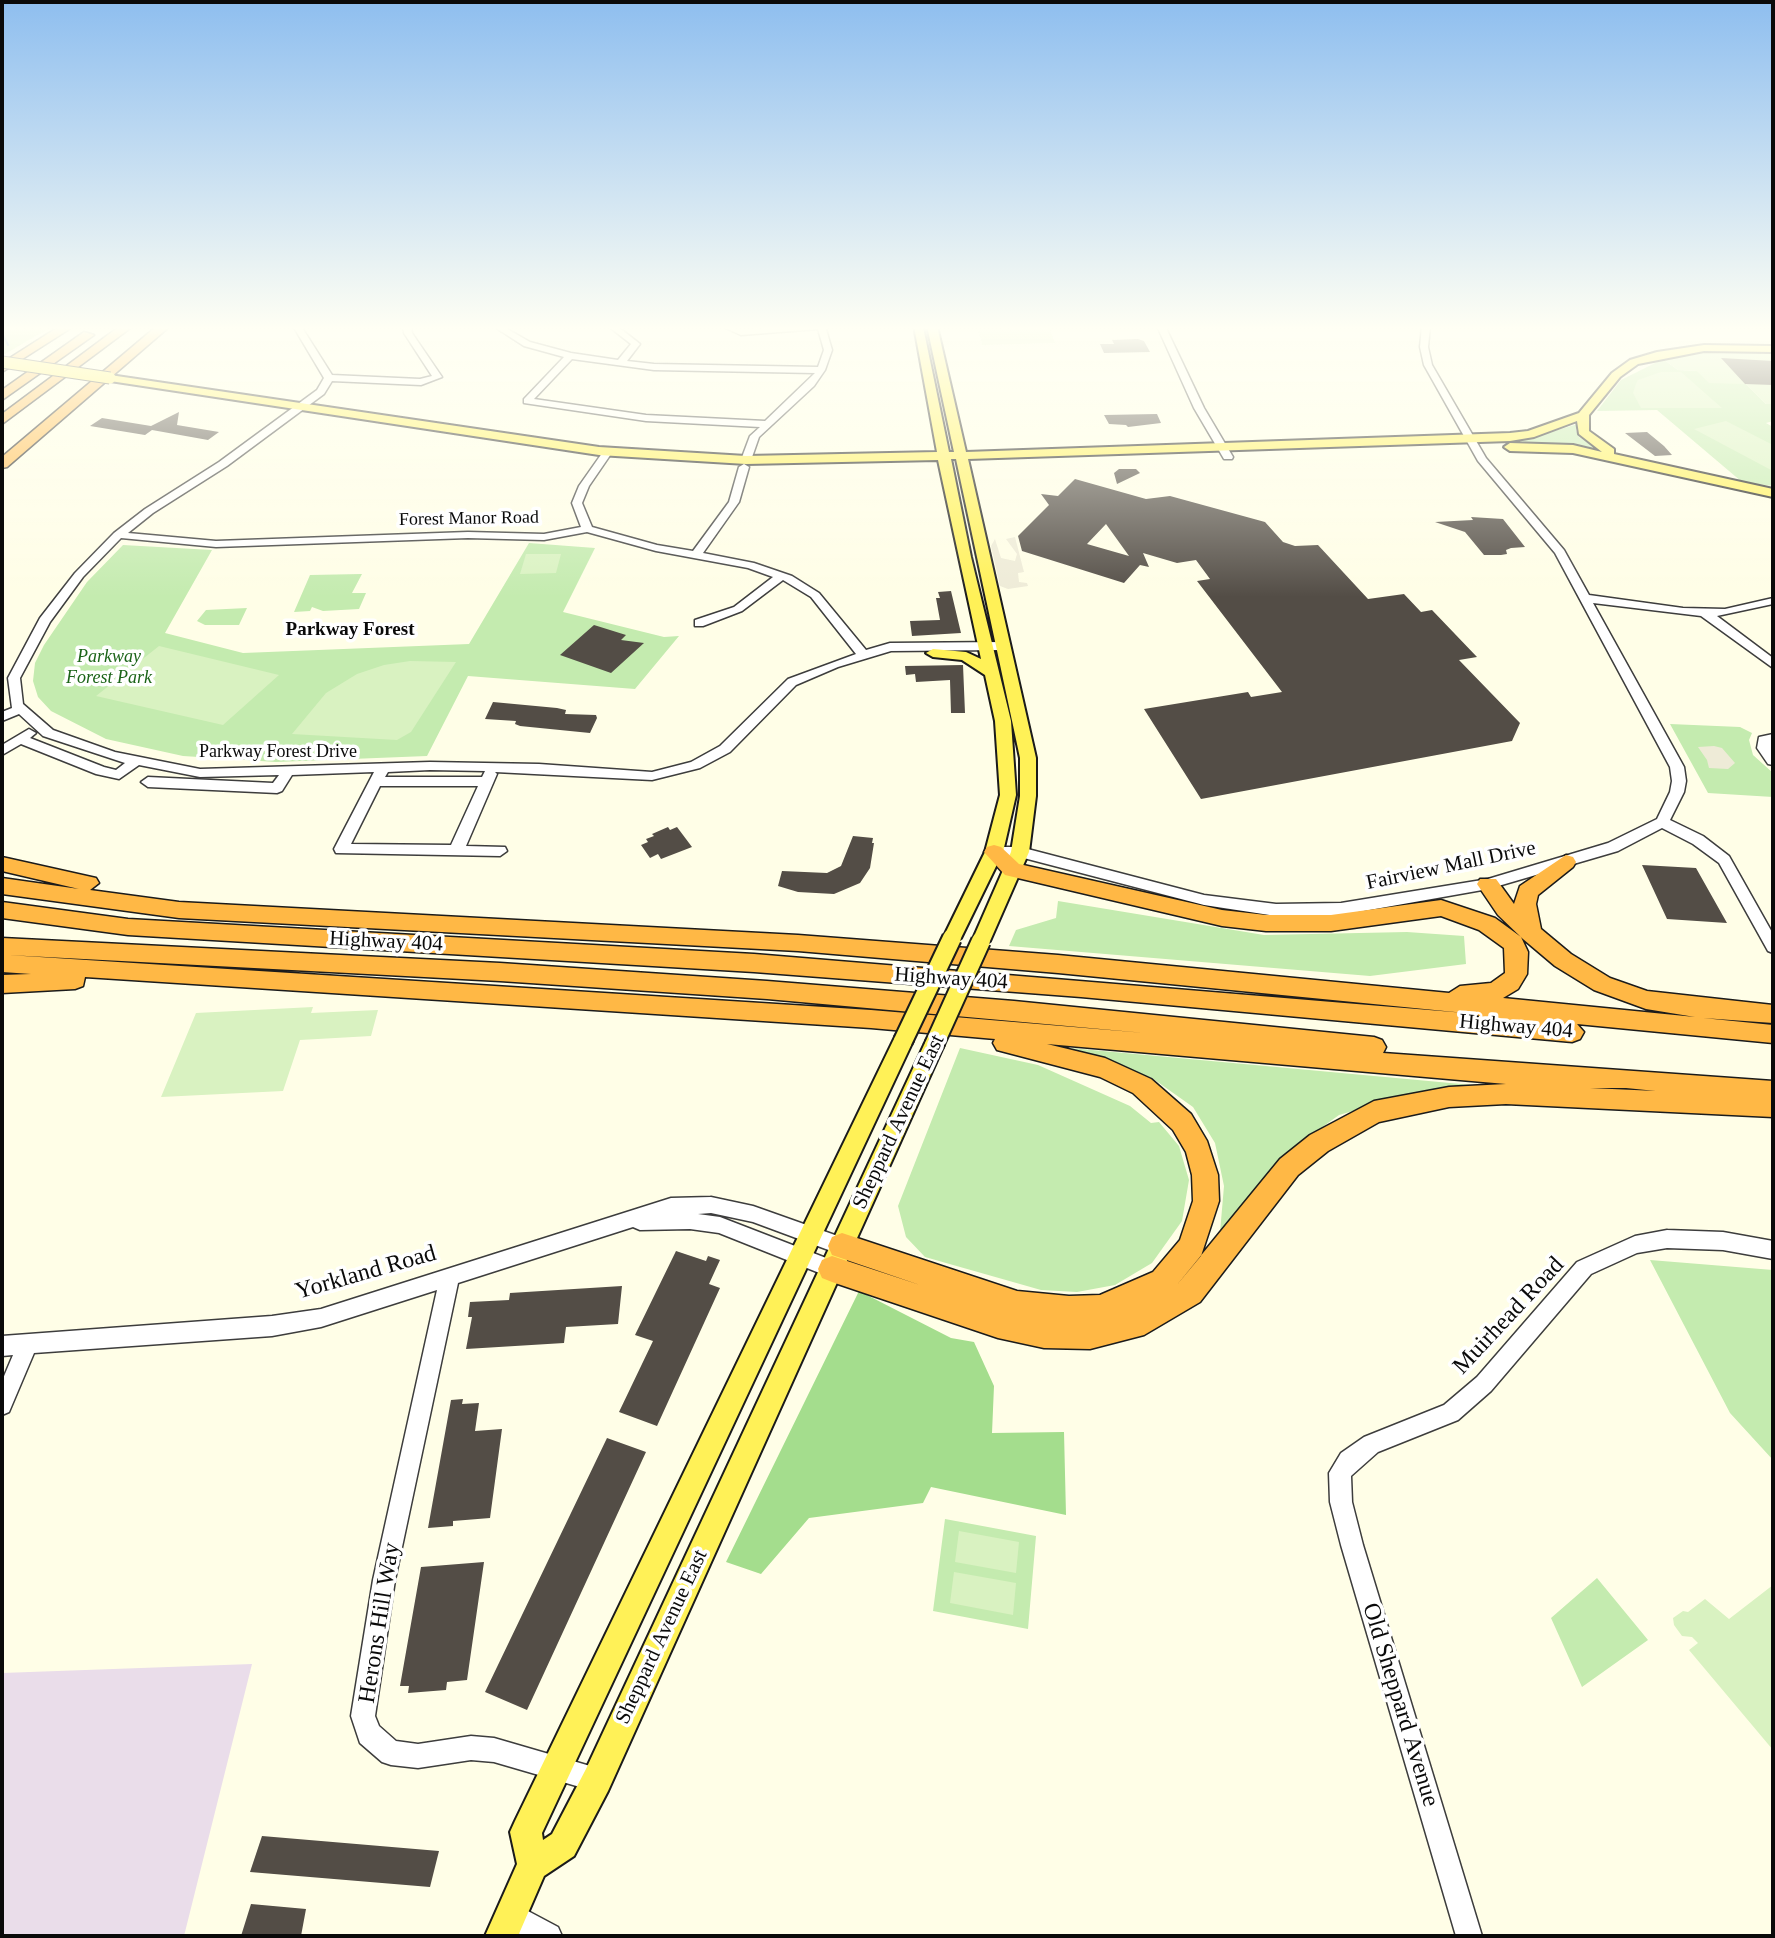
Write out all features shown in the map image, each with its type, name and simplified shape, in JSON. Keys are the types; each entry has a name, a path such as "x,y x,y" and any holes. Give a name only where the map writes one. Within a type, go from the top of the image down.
{"highway":[{"path":"13,435 37,416"},
{"path":"2,451 41,416"},
{"path":"2,464 58,416"},
{"path":"994,852 1016,861 1222,918 1266,923 1331,923 1441,908 1522,938 1602,984 1646,1000 1697,1008 1773,1014"},
{"path":"798,943 856,942 962,948 1470,996 1495,992 1510,983 1516,974 1517,952 1522,938 1528,891 1566,862"},
{"path":"2,864 146,893 453,924"},
{"path":"2,880 60,894"},
{"path":"2,886 192,911 798,943 1058,964 1773,1034"},
{"path":"1479,886 1522,938"},
{"path":"2,911 128,927"},
{"path":"2,925 128,927"},
{"name":"Highway 404","path":"128,927 545,951 1068,987 1773,1049"},
{"name":"Highway 404","path":"2,946 500,972 822,994 1544,1063 1626,1078"},
{"name":"Highway 404","path":"2,963 871,1019 1546,1077 1626,1078 1773,1091"},
{"path":"2,984 75,980 300,982"},
{"path":"837,1258 1017,1304 1069,1310 1100,1309 1163,1281 1191,1247 1206,1201 1205,1175 1198,1149 1182,1122 1142,1086 1105,1068 1031,1048 871,1019"},
{"path":"837,1258 998,1324 1044,1334 1090,1335 1144,1321 1189,1293 1289,1167 1319,1143 1374,1112 1438,1099 1506,1094 1773,1107"}],"main road":[{"path":"349,416 607,455 745,463 1537,446 1620,457 1773,493"},
{"name":"Sheppard Avenue East","path":"936,416 990,672 1003,721 1008,795 994,852 526,1832 533,1865 563,1845 597,1780 1016,861 1028,796 1028,758 953,416"},
{"path":"1475,446 1531,434 1579,416"},
{"path":"1583,416 1581,428 1587,437 1620,457"},
{"path":"933,653 966,656 990,672"},
{"path":"506,1926 533,1865"}],"street":[{"path":"2,717 20,709 15,678 25,652 63,595 118,536 149,511 223,464 286,416"},
{"path":"635,416 766,424"},
{"path":"697,554 723,522 734,502 750,445 775,416"},
{"path":"1207,416 1225,452"},
{"path":"1458,416 1493,473 1503,481 1560,552 1677,767 1677,792 1661,822 1698,840 1724,860 1773,947"},
{"path":"587,529 577,503 584,486 607,455"},
{"name":"Forest Manor Road","path":"118,536 216,544 429,536 544,537 587,529 644,546 750,565 781,576 815,595 863,655"},
{"path":"699,623 738,609 781,576"},
{"path":"1586,598 1705,613 1725,613 1773,601"},
{"path":"1705,613 1773,664"},
{"path":"457,849 490,775 652,776 680,770 724,749 792,682 834,664 890,647 1004,649"},
{"path":"863,655 985,649"},
{"name":"Parkway Forest Drive","path":"20,709 48,733 136,761 164,767 200,772 490,775"},
{"path":"2,751 40,726"},
{"path":"1773,738 1764,740 1765,748 1773,761"},
{"path":"20,739 119,775 136,761"},
{"path":"164,767 148,782 277,789 288,771"},
{"path":"380,775 341,849 500,851"},
{"name":"Fairview Mall Drive","path":"1016,861 1205,900 1276,909 1341,909 1479,886 1613,847 1661,822"},
{"path":"627,1222 671,1206 711,1205 781,1223 806,1245"},
{"path":"627,1222 690,1221 720,1225 806,1245 837,1258"},
{"name":"Yorkland Road","path":"2,1346 321,1318 627,1222"},
{"name":"Muirhead Road","path":"1340,1473 1349,1461 1371,1444 1451,1413 1485,1384 1584,1268 1635,1245 1667,1239 1723,1241 1773,1250"},
{"name":"Herons Hill Way","path":"450,1276 384,1580 363,1716 369,1734 380,1747 404,1756 471,1748 494,1750 558,1766 597,1780"},
{"path":"2,1405 27,1345"},
{"name":"Old Sheppard Avenue","path":"1340,1473 1341,1502 1356,1557 1469,1936"},
{"path":"506,1926 549,1936"}],"shaded area":[{"path":"1015,537 1024,572 1018,573 1019,582 1027,583 1028,586 1008,589 1000,586 991,546 995,539 1001,558 1015,561 1017,554 1006,539"},
{"path":"1698,747 1722,748 1735,763 1728,769 1709,768"},
{"path":"252,1664 184,1936 2,1936 2,1673"}],"green space":[{"path":"1665,416 1773,416 1773,421 1766,423 1773,427 1773,486 1742,482"},
{"path":"1726,421 1773,445 1773,471 1694,429"},
{"path":"1578,424 1576,430 1579,437 1597,449 1497,441 1520,441"},
{"name":"Parkway Forest Park","path":"529,543 595,548 563,612 664,637 679,636 635,689 468,676 427,756 276,762 183,756 106,739 51,711 38,697 33,681 35,663 44,645 87,582 123,545 212,550 165,633 243,653 469,644"},
{"path":"526,554 561,554 556,573 520,574"},
{"path":"362,574 352,593 366,593 359,609 323,611 312,607 310,611 294,612 310,575"},
{"path":"247,608 239,625 205,625 197,621 206,610"},
{"path":"159,646 279,675 223,725 96,696"},
{"path":"410,661 456,662 411,732 397,740 292,734 326,693 357,674 384,665"},
{"path":"1670,724 1740,727 1752,733 1749,740 1753,755 1773,773 1773,797 1708,793"},
{"path":"1058,901 1264,935 1407,932 1464,936 1466,964 1370,976 1009,946 1016,930 1056,918"},
{"path":"313,1007 311,1013 378,1010 371,1036 300,1040 283,1091 161,1097 196,1013"},
{"path":"960,1048 1038,1065 1130,1106 1151,1123 1159,1122 1179,1146 1189,1180 1182,1221 1152,1263 1115,1285 1077,1292 1041,1290 925,1257 906,1237 898,1206"},
{"path":"1070,1048 1472,1085 1394,1099 1339,1115 1281,1157 1219,1244 1224,1186 1215,1143 1193,1107 1152,1078"},
{"path":"1650,1260 1773,1270 1773,1460 1730,1413"},
{"path":"859,1291 951,1338 974,1342 994,1386 992,1433 1064,1432 1066,1515 931,1487 923,1503 809,1518 761,1574 726,1562"},
{"path":"945,1519 1036,1536 1028,1629 933,1611"},
{"path":"959,1531 1019,1542 1016,1573 955,1562"},
{"path":"954,1572 1016,1583 1013,1615 950,1603"},
{"path":"1597,1578 1648,1640 1582,1687 1551,1618"},
{"path":"1773,1585 1773,1750 1689,1650 1698,1643 1692,1637 1682,1636 1674,1625 1673,1618 1683,1611 1688,1612 1705,1599 1729,1619"}],"building":[{"path":"170,416 178,416 177,425 219,432 208,440 152,430 145,435 90,426 102,418 151,426"},
{"path":"1105,416 1158,416 1161,423 1128,427 1109,424"},
{"path":"1647,432 1672,455 1655,456 1625,433"},
{"path":"1119,469 1136,469 1140,473 1117,484 1114,473"},
{"path":"1075,479 1146,499 1170,496 1265,522 1283,542 1295,546 1318,545 1368,599 1404,594 1421,612 1432,610 1477,657 1459,660 1520,723 1512,741 1201,799 1144,709 1248,692 1251,697 1282,692 1197,581 1210,579 1196,560 1177,563 1143,553 1149,567 1140,565 1124,583 1022,551 1018,536 1049,505 1041,494 1058,496","holes":["1106,524 1129,556 1087,544"]},
{"path":"1471,517 1503,519 1525,547 1511,548 1506,550 1507,554 1484,555 1465,532 1435,522 1473,520"},
{"path":"951,591 961,633 912,636 910,621 940,620 936,598 940,598 938,592"},
{"path":"594,625 626,635 621,640 644,643 611,673 560,655"},
{"path":"963,665 965,713 951,713 950,680 916,682 915,674 906,675 905,666"},
{"path":"493,702 557,708 566,710 565,714 596,715 597,718 590,733 520,726 515,724 516,721 485,719"},
{"path":"668,827 670,830 677,827 692,847 661,859 658,854 650,858 641,845 654,836 652,834"},
{"path":"853,836 873,838 874,843 870,868 860,883 834,894 798,892 778,886 782,871 827,873 841,866"},
{"path":"1642,865 1696,868 1727,923 1667,919"},
{"path":"676,1251 706,1261 708,1256 720,1260 709,1284 720,1288 657,1426 619,1412 653,1341 635,1335"},
{"path":"622,1286 618,1324 566,1327 564,1343 466,1349 472,1317 468,1317 470,1302 509,1300 510,1293"},
{"path":"463,1399 462,1404 479,1403 475,1431 502,1429 490,1518 453,1521 453,1526 428,1528 451,1400"},
{"path":"607,1438 646,1452 527,1710 485,1692"},
{"path":"484,1562 467,1680 447,1682 446,1690 408,1693 409,1686 400,1686 421,1567"},
{"path":"262,1836 439,1851 430,1887 250,1872"},
{"path":"251,1904 306,1909 301,1936 241,1936"}],"district":[{"name":"Parkway Forest","path":"350,630"}]}
